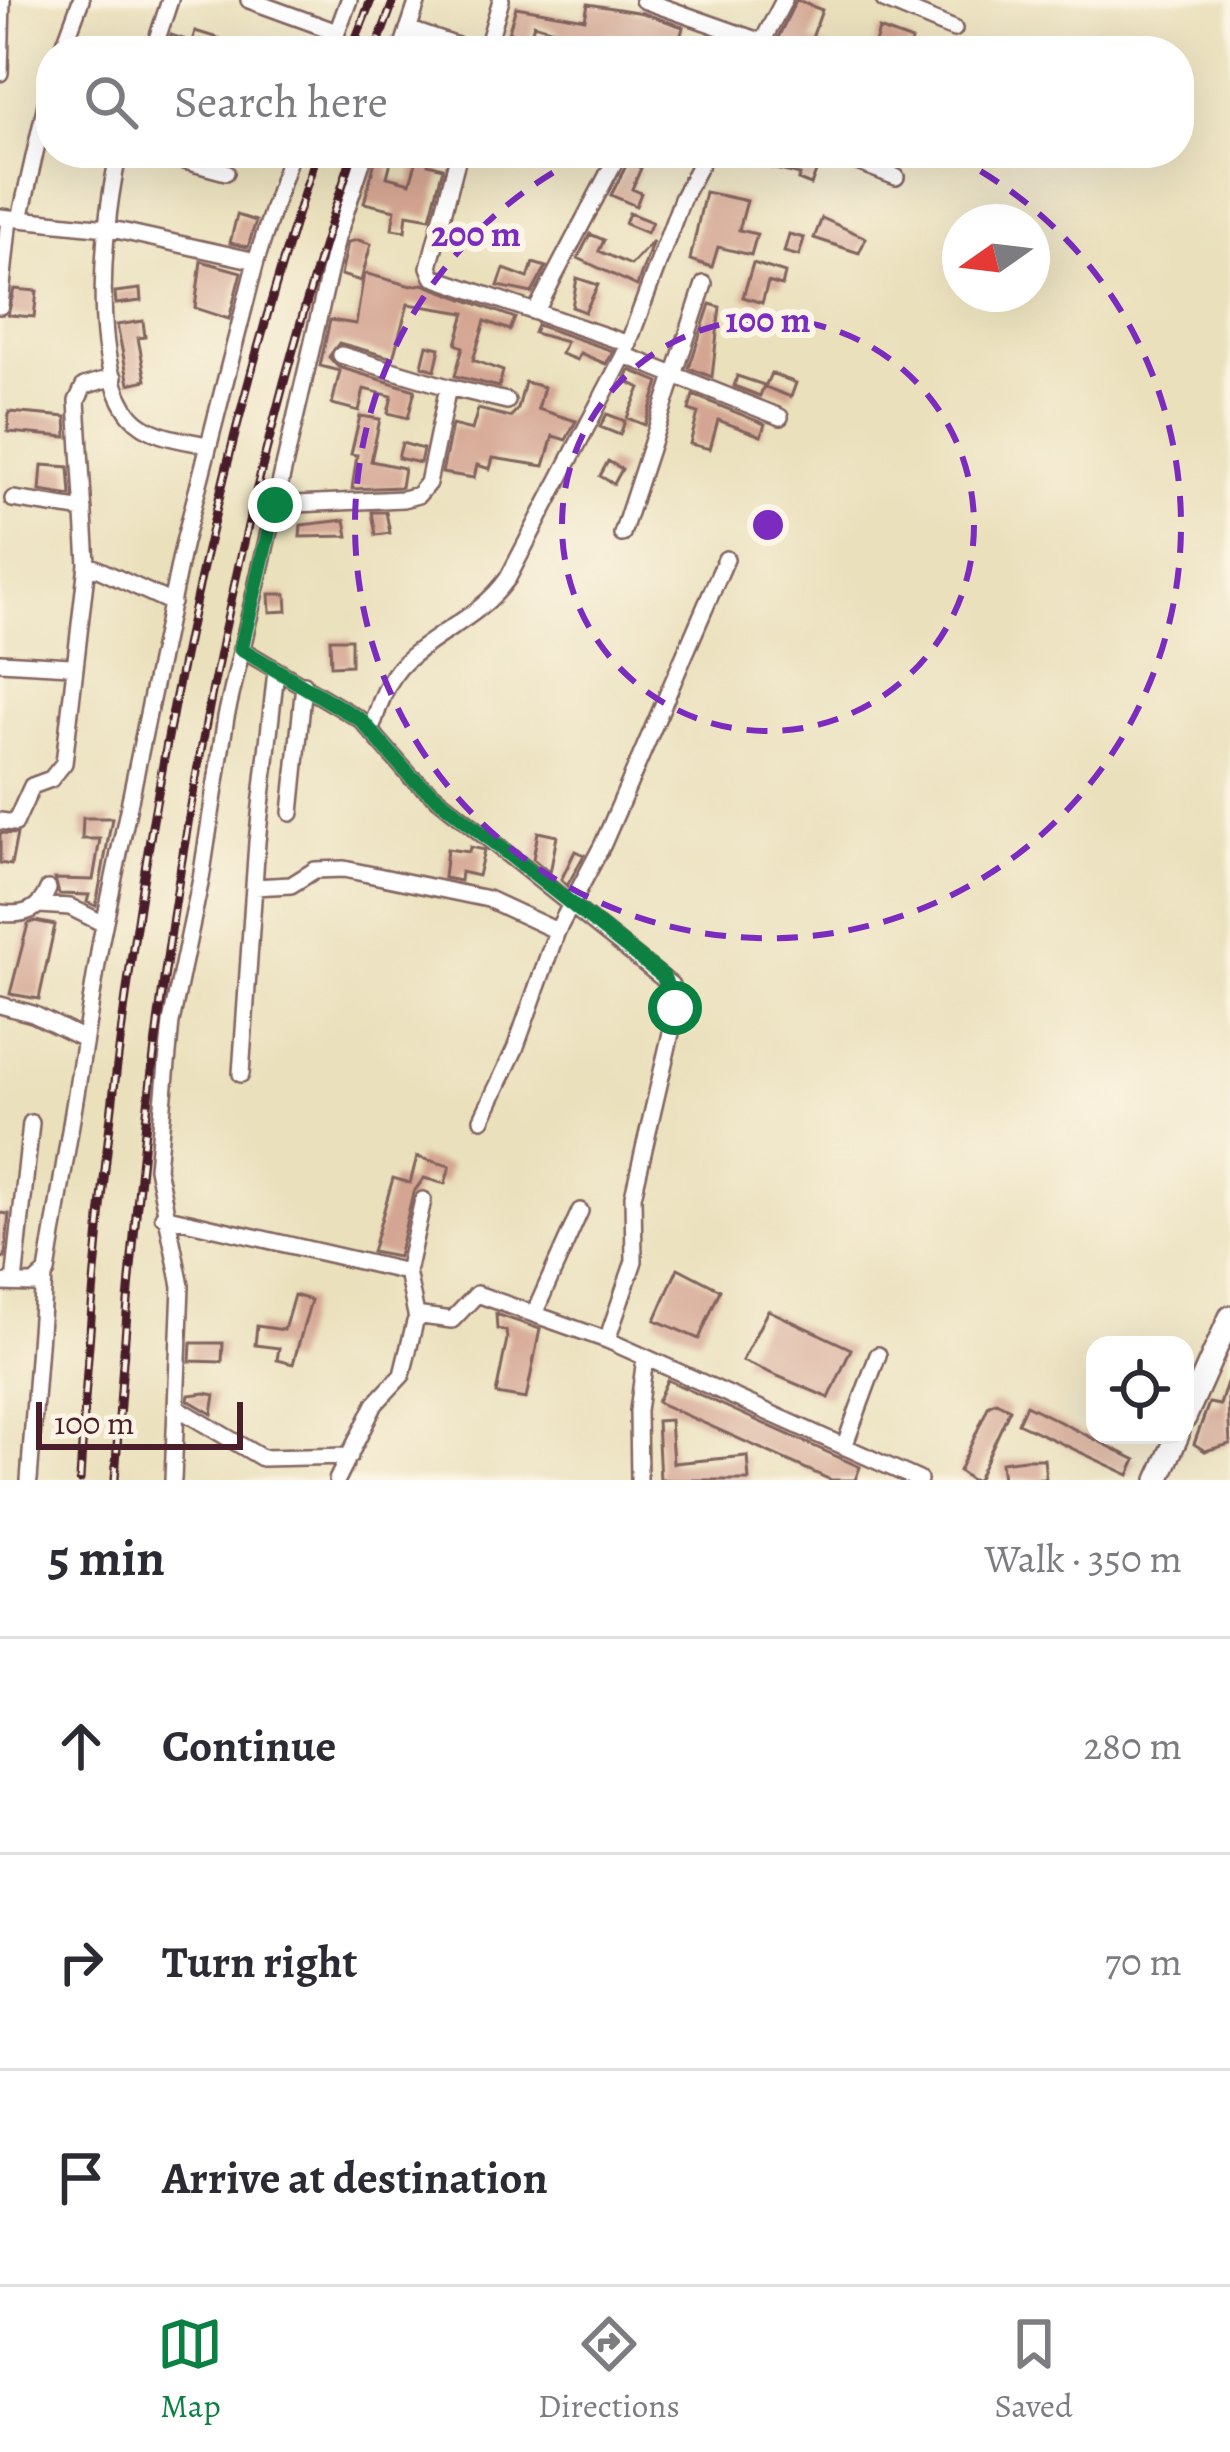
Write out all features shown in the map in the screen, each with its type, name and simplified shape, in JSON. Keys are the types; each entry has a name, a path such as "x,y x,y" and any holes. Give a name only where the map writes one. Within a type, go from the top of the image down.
{"street":[{"path":"0,73 2,0"},
{"path":"68,36 81,0"},
{"path":"157,36 170,0"},
{"path":"249,0 338,32"},
{"path":"336,36 349,0"},
{"path":"406,36 418,0"},
{"path":"490,36 501,0"},
{"path":"643,0 735,36"},
{"path":"765,36 784,0"},
{"path":"884,0 955,29"},
{"path":"408,29 428,36"},
{"path":"0,306 10,218 36,132"},
{"path":"117,168 107,228 106,338 114,377 125,407 145,428 208,445"},
{"path":"211,168 226,172"},
{"path":"29,1480 44,1278 104,924 208,445 256,261 286,168"},
{"path":"172,1480 181,1286 163,1216 159,1135 171,1022 241,649 337,238 360,168"},
{"path":"455,168 429,271 627,350 677,379 780,417"},
{"path":"536,311 611,168"},
{"path":"370,730 381,698 404,663 480,609 508,578 627,350 682,199 698,168"},
{"path":"873,168 896,177"},
{"path":"10,218 107,228 256,261"},
{"path":"622,534 677,379 704,284"},
{"path":"341,355 507,401"},
{"path":"0,821 15,823 32,786 51,779 64,763 71,666 87,565 77,401 84,386 114,377"},
{"path":"275,505 418,496 428,483 448,387"},
{"path":"13,499 83,510"},
{"path":"482,1119 515,1049 556,931 727,560"},
{"path":"87,565 172,603"},
{"path":"241,649 304,684 370,730 411,777 663,976 675,1008 633,1196 634,1261 607,1340"},
{"path":"0,662 71,666"},
{"path":"241,1074 276,671"},
{"path":"291,813 304,684"},
{"path":"254,887 292,885 316,870 344,869 488,899 556,931"},
{"path":"39,905 48,890"},
{"path":"0,913 19,915 39,905 70,907 104,924"},
{"path":"0,1005 33,1014 83,1039"},
{"path":"31,1123 7,1283 44,1278"},
{"path":"337,1480 375,1404 402,1375 418,1319 407,1272 423,1200"},
{"path":"534,1314 580,1211"},
{"path":"163,1216 407,1272"},
{"path":"418,1319 452,1320 477,1294 607,1340 919,1480"},
{"path":"1194,1398 1230,1317"},
{"path":"844,1447 878,1355"},
{"path":"639,1480 638,1411 645,1358"},
{"path":"176,1407 262,1459 350,1456"},
{"path":"1158,1480 1174,1444"}],"building":[{"path":"796,0 822,10 813,36 779,36"},
{"path":"588,4 643,13 683,27 681,36 556,36 557,31 534,24 530,36 507,36 516,7 585,19"},
{"path":"373,168 389,168 387,177 410,183 414,168 443,168 430,218 407,214 405,231 392,229 395,210 364,203"},
{"path":"625,168 641,168 632,189 641,193 636,206 611,195"},
{"path":"771,168 817,168 811,185 798,180 800,175"},
{"path":"705,192 747,201 739,230 757,234 751,255 718,247 712,267 690,260"},
{"path":"629,213 652,222 647,233 625,224"},
{"path":"237,215 256,221 248,247 230,243"},
{"path":"822,218 866,238 859,253 814,238"},
{"path":"590,234 604,240 599,251 631,265 653,241 637,286 578,258"},
{"path":"789,234 804,238 799,256 784,252"},
{"path":"348,242 371,244 361,281 341,275"},
{"path":"201,261 241,272 229,319 195,308"},
{"path":"533,263 546,267 532,293 498,286 504,269 528,278"},
{"path":"753,263 785,273 782,286 768,282 762,303 743,297"},
{"path":"364,273 411,286 423,284 515,318 510,330 485,321 473,360 503,371 499,387 455,376 463,347 456,344 465,313 408,304 393,358 339,343 329,357 338,367 415,390 408,418 388,413 392,396 364,389 359,411 332,404 340,371 320,366 330,320 356,324"},
{"path":"577,278 598,285 585,312 572,307"},
{"path":"14,289 37,291 34,317 8,315"},
{"path":"140,289 141,301 116,304 115,292"},
{"path":"710,304 720,307 712,377 689,368"},
{"path":"143,321 145,337 138,338 146,380 129,384 117,325"},
{"path":"537,325 613,351 606,364 580,353 577,360 561,354 566,342 534,333"},
{"path":"427,345 440,348 435,370 422,366"},
{"path":"630,370 659,382 645,425 627,418 640,388 625,380"},
{"path":"771,373 796,383 791,397 765,387"},
{"path":"737,376 764,385 760,396 734,386"},
{"path":"525,382 544,387 538,409 576,421 566,440 553,436 544,466 493,458 490,469 477,465 474,478 442,473 452,425 472,430 478,409 510,417 518,409"},
{"path":"693,395 765,424 761,436 718,420 710,449 690,444 698,413 689,410"},
{"path":"9,412 66,417 67,437 8,432"},
{"path":"607,414 625,421 620,435 600,427"},
{"path":"360,416 380,419 371,461 404,468 401,487 352,489 357,455 351,454"},
{"path":"402,443 423,449 420,463 398,458"},
{"path":"608,461 622,469 614,484 600,476"},
{"path":"42,465 69,467 71,496 40,491"},
{"path":"372,512 386,512 390,533 376,535"},
{"path":"345,520 348,536 300,537 301,525"},
{"path":"269,594 286,594 287,611 270,612"},
{"path":"330,639 351,639 351,665 331,666"},
{"path":"83,818 112,818 96,906 87,902 89,895 59,894 55,879 93,880 100,839 82,839"},
{"path":"538,832 557,836 550,873 533,859"},
{"path":"0,833 17,834 11,865 0,863"},
{"path":"470,847 484,850 478,876 461,872 460,881 444,878 447,849 469,852"},
{"path":"575,851 584,855 567,886 561,880"},
{"path":"28,924 55,925 39,999 10,994"},
{"path":"417,1157 450,1166 445,1184 424,1178 413,1193 398,1257 372,1252 393,1178 410,1183"},
{"path":"0,1213 9,1214 5,1258 0,1257"},
{"path":"678,1268 720,1290 699,1339 655,1320"},
{"path":"294,1295 311,1300 293,1364 277,1360 279,1348 255,1345 257,1326 284,1330"},
{"path":"768,1310 851,1349 829,1398 742,1361"},
{"path":"496,1314 540,1329 526,1399 496,1394 507,1339 506,1331 497,1329"},
{"path":"191,1343 223,1343 222,1362 190,1361"},
{"path":"667,1380 860,1467 855,1480 831,1480 657,1402"},
{"path":"1227,1382 1230,1444 1205,1451 1194,1444 1209,1403 1220,1405"},
{"path":"189,1395 215,1395 212,1414 188,1400"},
{"path":"996,1402 1010,1409 977,1480 971,1480 959,1471 989,1405"},
{"path":"1026,1405 1086,1435 1086,1444 1104,1444 1136,1460 1129,1475 1018,1423"},
{"path":"670,1420 673,1463 747,1456 749,1480 660,1480 657,1421"},
{"path":"1044,1459 1046,1479 1003,1480 1001,1462"}],"railway":[{"path":"357,36 371,0"},
{"path":"381,36 394,0"},
{"path":"80,1480 108,1143 155,809 224,478 312,168"},
{"path":"115,1480 143,1143 191,809 259,478 348,168"}],"route":[{"path":"275,505 241,649 361,720 411,777 663,976 675,1008"}]}
